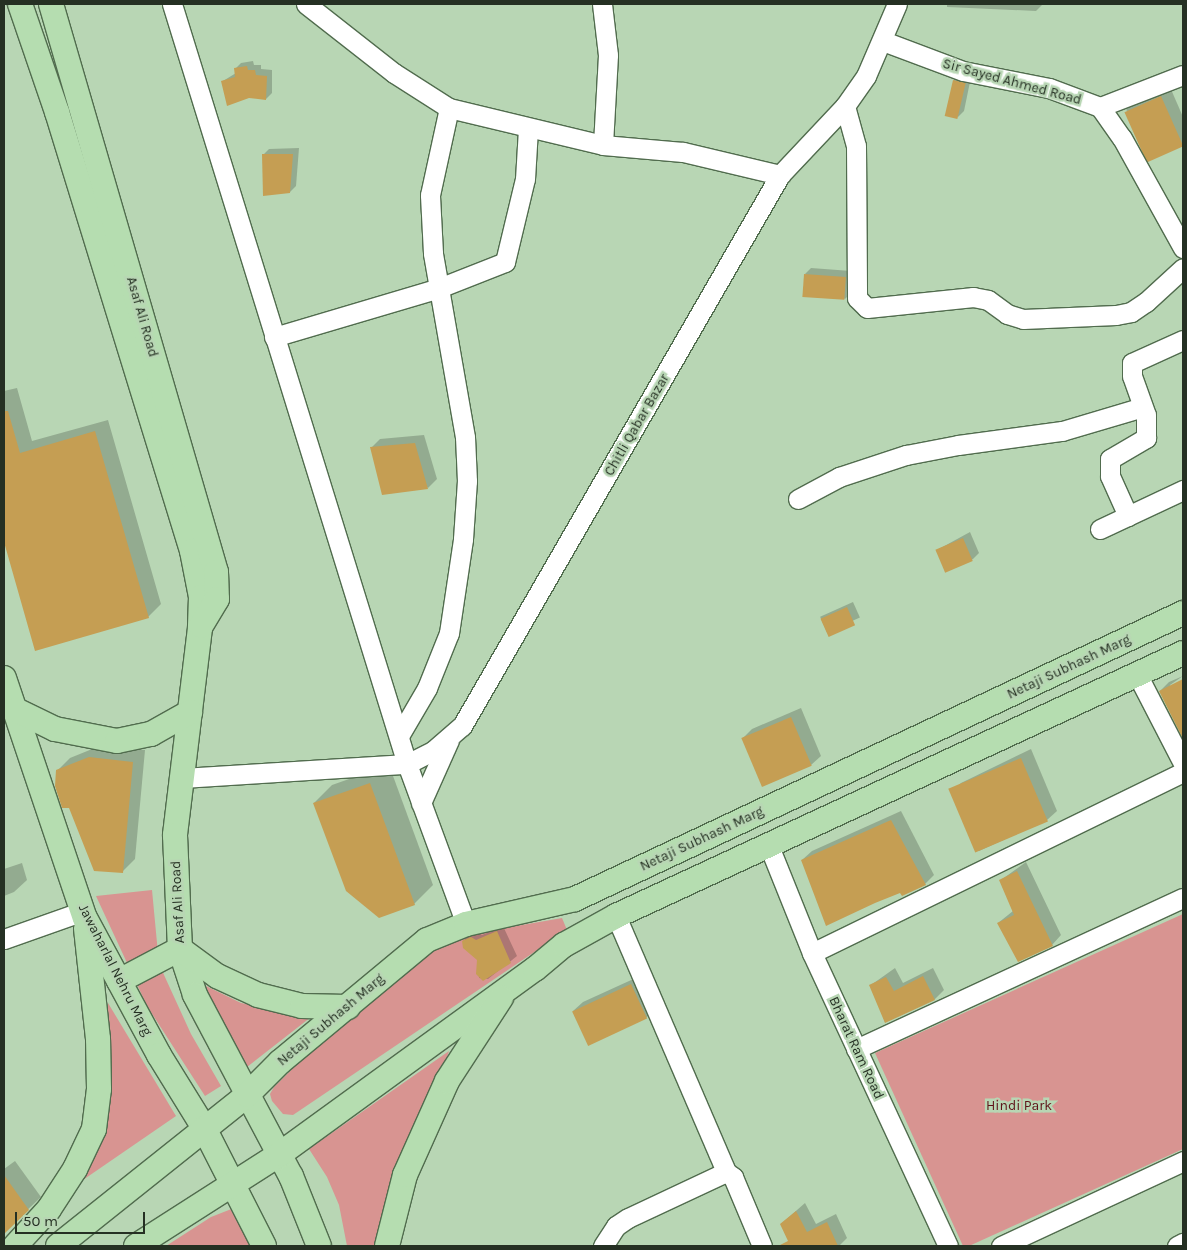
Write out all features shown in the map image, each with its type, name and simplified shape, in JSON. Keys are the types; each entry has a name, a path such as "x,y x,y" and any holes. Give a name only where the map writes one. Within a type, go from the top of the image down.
{"main road":[{"name":"Asaf Ali Road","path":"20,4 57,112 192,551 201,597 200,628 175,835 180,948 195,995 280,1154"},
{"name":"Asaf Ali Road","path":"52,4 216,572 218,599 200,628"},
{"name":"Netaji Subhash Marg","path":"58,1246 247,1094 280,1062 427,940 466,924 575,899 1183,614"},
{"path":"136,1246 280,1154 506,990 564,945 616,916 1183,653"},
{"name":"Jawaharlal Nehru Marg","path":"4,678 84,915 119,981 204,1128 264,1246"},
{"path":"16,710 55,729 117,742 151,734 190,712"},
{"path":"15,1246 49,1209 75,1169 94,1129 99,1089 98,1039 84,915"},
{"path":"119,981 180,948 217,976 258,995 302,1006 348,1007"},
{"path":"387,1246 405,1175 447,1081 506,990"},
{"path":"280,1154 319,1246"}],"street":[{"path":"172,4 407,764 466,924"},
{"path":"306,4 394,73 449,108 528,129 603,145 683,152 780,175"},
{"path":"602,4 608,55 603,145"},
{"name":"Chitli Qabar Bazar","path":"182,778 407,764 450,739 486,689 780,175 845,106 866,76 883,41 897,4"},
{"name":"Sir Sayed Ahmed Road","path":"883,41 963,71 1049,88 1100,107 1122,138 1183,248"},
{"path":"1100,107 1183,75"},
{"path":"845,106 856,146 856,298 867,308 974,297 988,300 1007,314 1023,320 1116,315 1132,312 1146,302 1183,268"},
{"path":"399,736 427,688 449,633 463,539 467,481 465,437 433,253 430,195 449,108"},
{"path":"274,337 439,288 505,262 525,178 528,129"},
{"path":"1128,516 1110,476 1110,459 1146,438 1143,407 1132,376 1132,363 1183,340"},
{"path":"798,499 839,477 906,456 958,445 1062,431 1143,407"},
{"path":"1100,529 1183,490"},
{"path":"1137,674 1183,763"},
{"path":"421,803 450,739"},
{"path":"812,953 1183,772"},
{"name":"Bharat Ram Road","path":"769,846 812,953 948,1246"},
{"path":"856,1049 1183,898"},
{"path":"4,939 84,915"},
{"path":"616,916 726,1172 733,1177 762,1246"},
{"path":"1001,1246 1183,1161"},
{"path":"603,1246 616,1226 628,1218 726,1172"},
{"path":"1177,1246 1183,1243"}],"green space":[{"path":"152,890 159,964 191,1034 221,1086 205,1096 147,1006 96,896"},
{"name":"Hindi Park","path":"1183,914 1183,1149 969,1246 963,1246 875,1053"},
{"path":"562,918 567,930 293,1115 283,1114 272,1101 270,1094 274,1087 368,994 443,939"},
{"path":"202,984 241,1003 311,1017 247,1067"},
{"path":"108,1003 176,1116 80,1182 107,1041"},
{"path":"449,1051 386,1246 347,1246 339,1205 327,1177 309,1149"},
{"path":"234,1208 269,1246 166,1246 211,1217"}],"building":[{"path":"247,66 248,70 255,70 256,75 267,76 266,100 249,98 227,106 221,81 235,77 234,68"},
{"path":"953,80 966,83 957,119 945,116"},
{"path":"1161,96 1183,146 1147,163 1124,112"},
{"path":"262,154 293,154 290,193 263,196"},
{"path":"804,274 846,277 844,300 802,297"},
{"path":"4,411 8,411 20,453 95,431 149,618 35,651 4,542"},
{"path":"415,443 428,489 382,495 370,447"},
{"path":"963,538 973,561 945,573 935,550"},
{"path":"847,607 855,625 829,637 821,619"},
{"path":"1183,679 1183,739 1159,691"},
{"path":"791,717 812,766 762,787 741,738"},
{"path":"89,757 133,762 123,873 94,871 69,808 62,808 55,786 56,770"},
{"path":"1021,758 1048,822 975,852 948,789"},
{"path":"370,783 415,905 379,918 346,891 313,803"},
{"path":"891,820 926,885 902,896 900,893 875,903 826,926 801,860"},
{"path":"1017,871 1053,946 1018,962 997,923 1014,915 999,880"},
{"path":"497,931 511,963 483,981 476,974 477,960 463,948 462,941 471,937 476,940"},
{"path":"923,976 935,1000 885,1023 869,985 886,977 894,991"},
{"path":"631,984 647,1018 588,1046 572,1011"},
{"path":"4,1175 29,1210 4,1234"},
{"path":"796,1211 807,1232 827,1222 838,1246 778,1246 788,1241 780,1224"}]}
